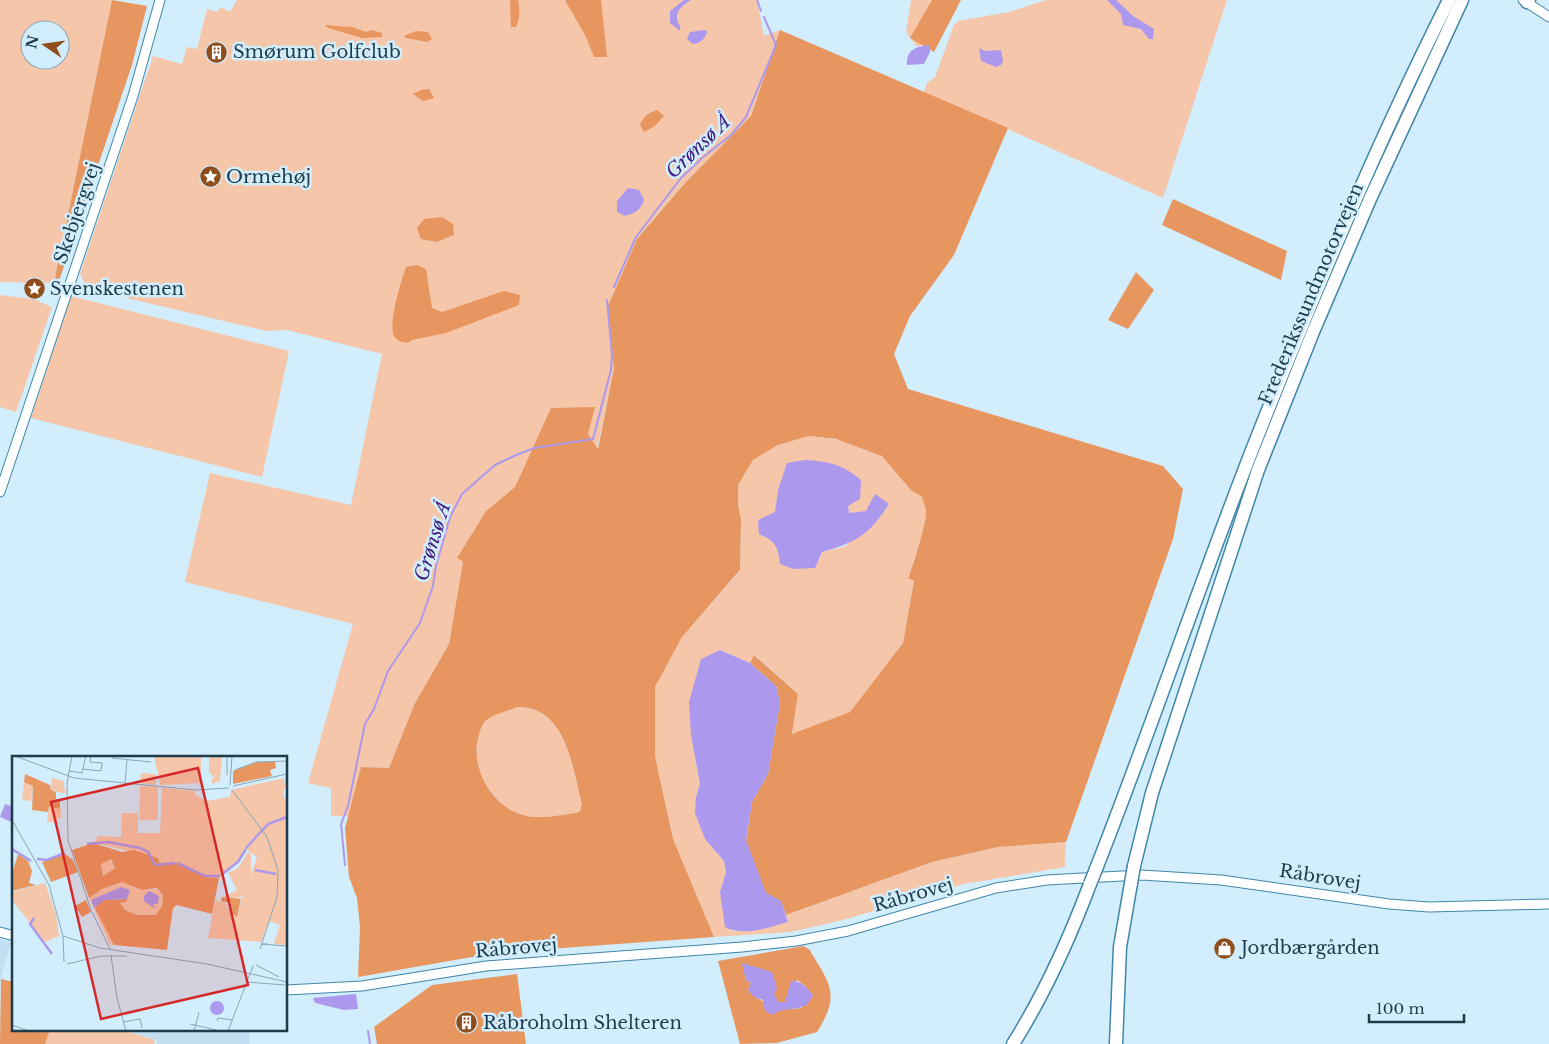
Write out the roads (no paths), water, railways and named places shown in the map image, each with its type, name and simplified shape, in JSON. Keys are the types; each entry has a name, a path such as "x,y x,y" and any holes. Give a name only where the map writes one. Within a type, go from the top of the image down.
{"highway":[{"path":"1013,1044 1029,1018 1069,942 1256,441 1333,254 1392,121 1449,0"},
{"name":"Frederikssundmotorvejen","path":"1116,1044 1120,947 1134,866 1152,793 1210,609 1258,470 1313,332 1403,125 1462,0"}],"street":[{"name":"Skebjergvej","path":"0,492 134,96 160,0"},
{"path":"1526,1 1549,17"},
{"name":"Råbrovej","path":"288,990 362,986 486,966 796,941 848,930 996,888 1047,880 1142,876 1221,880 1269,885 1389,904 1429,907 1549,904"}],"waterway":[{"name":"Grønsø Å","path":"757,0 761,11"},
{"name":"Grønsø Å","path":"614,287 636,237 681,178 731,135 746,117 776,45 764,17"},
{"name":"Grønsø Å","path":"345,865 341,824 348,806 365,724 374,709 388,671 420,623 433,586 436,566 450,517 462,494 495,465 534,448 593,439 611,370 612,355 607,300"},
{"name":"Grønsø Å","path":"368,1031 370,1044"}],"place":[{"name":"Smørum Golfclub","path":"217,52"},
{"name":"Ormehøj","path":"210,177"},
{"name":"Svenskestenen","path":"34,289"},
{"name":"Jordbærgården","path":"1225,948"},
{"name":"Råbroholm Shelteren","path":"467,1023"}]}
